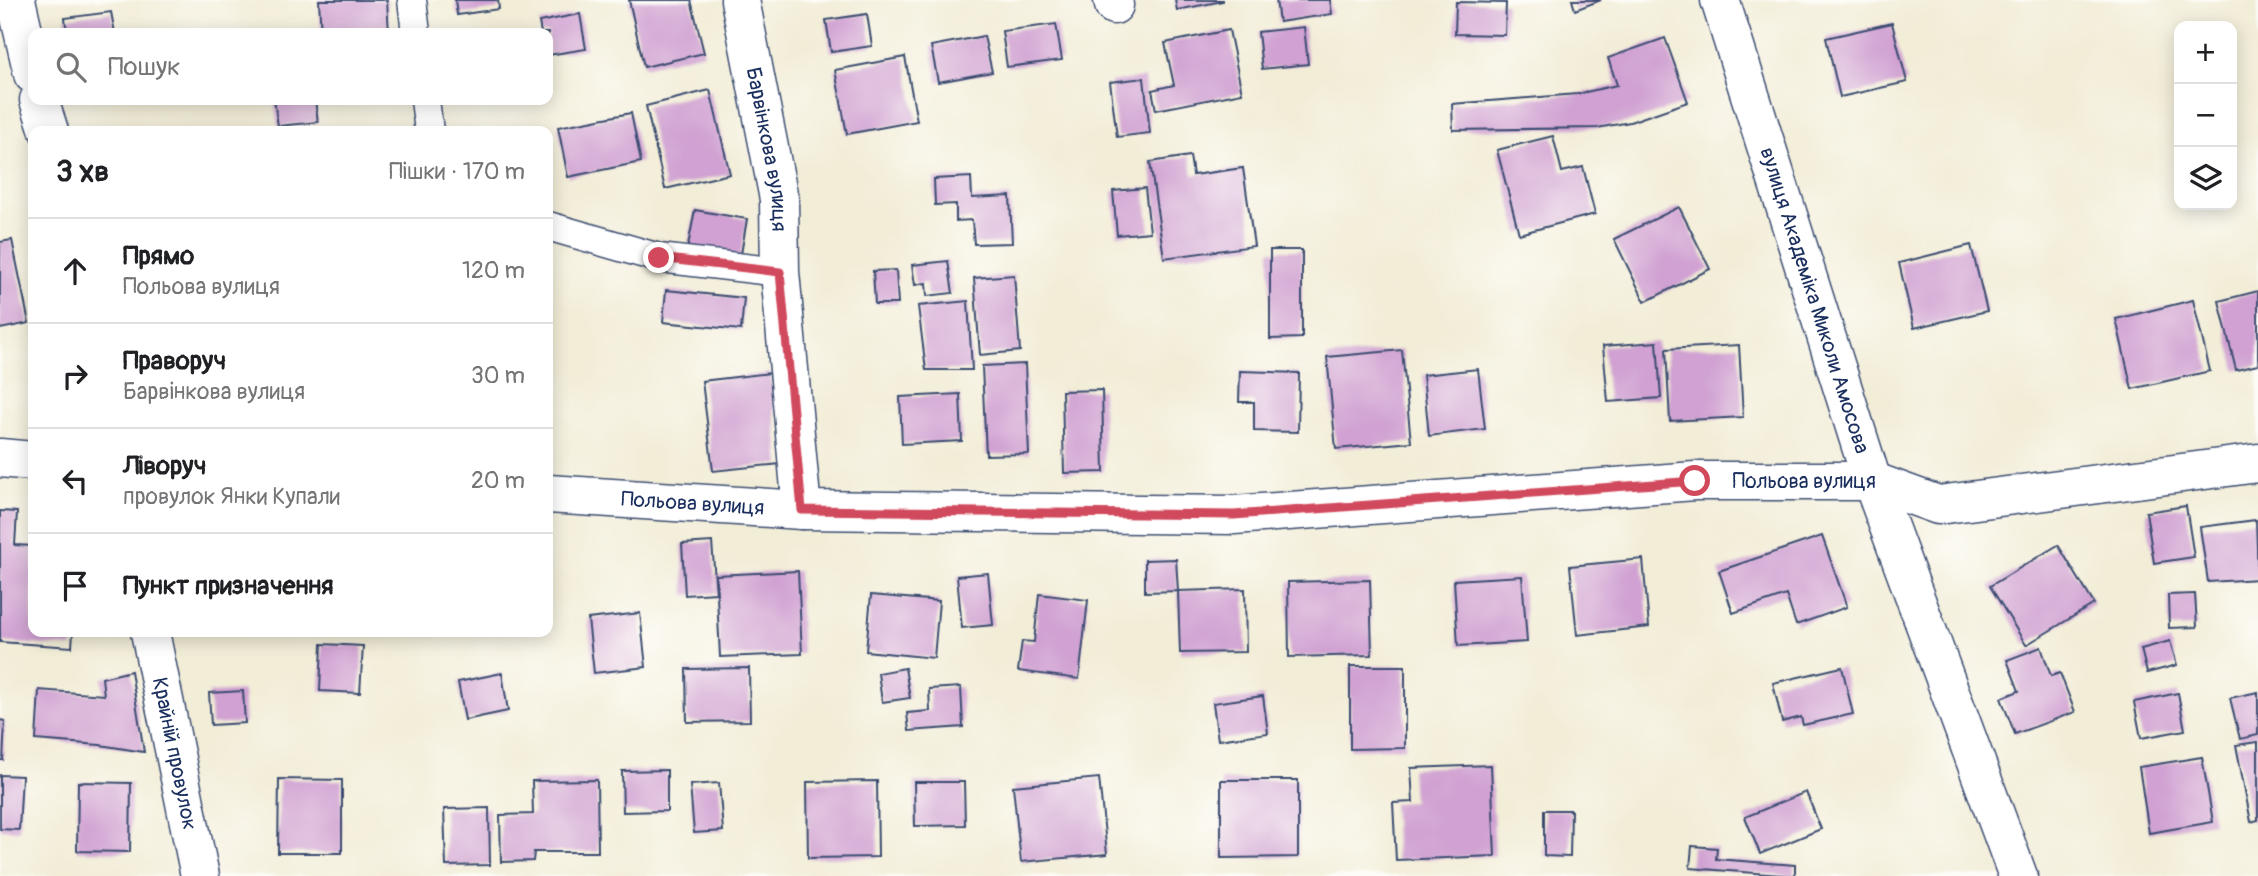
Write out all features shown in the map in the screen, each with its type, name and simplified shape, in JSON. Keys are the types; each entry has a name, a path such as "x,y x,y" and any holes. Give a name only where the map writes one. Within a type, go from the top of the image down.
{"street":[{"path":"16,0 28,52"},
{"name":"Барвінкова вулиця","path":"740,0 779,199 780,272 802,510"},
{"name":"вулиця Академіка Миколи Амосова","path":"1720,0 1872,481 2018,876"},
{"path":"41,105 48,126"},
{"path":"0,458 28,461"},
{"name":"Польова вулиця","path":"553,494 802,510 1234,515 1695,481 1872,481 1938,505 2258,463"},
{"name":"Крайній провулок","path":"151,637 200,876"}],"lane":[{"path":"412,0 415,28"},
{"path":"426,105 428,126"},
{"path":"553,227 659,258 780,272"}],"building":[{"path":"319,0 387,0 389,28 321,28"},
{"path":"455,0 498,0 499,9 457,15"},
{"path":"629,0 691,0 704,53 644,67"},
{"path":"1175,0 1223,0 1223,1 1177,10"},
{"path":"1276,0 1330,0 1332,14 1279,22"},
{"path":"1572,0 1601,0 1575,10"},
{"path":"1456,2 1506,3 1505,35 1455,34"},
{"path":"111,12 114,28 66,28 65,18"},
{"path":"580,14 586,49 553,54 553,28 540,28 539,22"},
{"path":"867,14 872,46 831,52 826,20"},
{"path":"1892,23 1907,82 1840,97 1826,38"},
{"path":"1056,24 1062,60 1007,67 1002,31"},
{"path":"1304,27 1308,64 1262,69 1258,32"},
{"path":"1229,30 1242,93 1156,110 1152,90 1174,85 1165,43"},
{"path":"984,36 992,72 938,82 931,46"},
{"path":"1665,38 1688,102 1630,122 1597,128 1453,130 1452,104 1577,94 1617,85 1608,58"},
{"path":"905,57 917,121 847,134 835,70"},
{"path":"1144,78 1150,133 1117,137 1110,82"},
{"path":"710,90 730,174 665,189 646,106"},
{"path":"275,105 316,105 318,122 278,126"},
{"path":"631,113 641,162 568,177 558,127"},
{"path":"1553,136 1562,172 1583,167 1595,214 1519,234 1497,150"},
{"path":"1190,156 1193,175 1243,168 1254,246 1164,258 1150,162"},
{"path":"971,177 972,198 1010,196 1012,243 974,244 972,220 956,221 956,204 935,205 934,179"},
{"path":"1145,188 1150,232 1117,235 1113,191"},
{"path":"1679,207 1710,269 1645,302 1614,239"},
{"path":"695,210 747,219 740,260 687,251"},
{"path":"12,240 28,323 0,329 0,242"},
{"path":"1971,245 1987,311 1914,328 1899,263"},
{"path":"1270,250 1302,250 1302,338 1270,339"},
{"path":"948,261 953,293 927,296 926,283 915,285 912,265"},
{"path":"896,270 898,304 875,304 873,271"},
{"path":"1014,275 1020,351 980,355 974,278"},
{"path":"666,290 744,298 741,330 663,322"},
{"path":"2258,291 2258,365 2236,370 2219,301"},
{"path":"2193,300 2210,371 2132,389 2116,319"},
{"path":"968,301 972,370 926,370 918,306"},
{"path":"1657,342 1661,398 1608,402 1603,346"},
{"path":"1739,345 1743,417 1670,421 1666,349"},
{"path":"1402,350 1411,442 1336,449 1327,357"},
{"path":"1025,364 1029,454 986,455 982,366"},
{"path":"1478,369 1485,429 1429,436 1423,375"},
{"path":"1240,371 1299,373 1298,432 1254,431 1254,402 1239,402"},
{"path":"770,373 780,464 713,471 702,381"},
{"path":"1102,390 1104,472 1064,473 1062,391"},
{"path":"960,394 962,441 902,444 900,397"},
{"path":"2186,506 2194,557 2154,563 2146,512"},
{"path":"0,511 17,512 15,545 28,546 28,637 73,637 72,647 0,642"},
{"path":"2256,520 2258,579 2208,582 2200,527"},
{"path":"1822,536 1847,607 1796,625 1786,595 1733,613 1719,571"},
{"path":"712,542 716,593 685,595 682,544"},
{"path":"2058,545 2094,604 2026,645 1990,586"},
{"path":"1176,559 1178,591 1145,592 1145,560"},
{"path":"1643,559 1649,627 1577,635 1570,566"},
{"path":"798,571 802,654 720,657 716,575"},
{"path":"988,573 993,625 962,628 957,576"},
{"path":"1522,576 1527,642 1458,646 1454,580"},
{"path":"1370,580 1372,655 1289,657 1288,582"},
{"path":"1245,589 1246,652 1180,653 1178,591"},
{"path":"1039,594 1088,600 1079,679 1018,671 1022,641 1034,642"},
{"path":"2195,594 2197,627 2169,628 2168,595"},
{"path":"871,595 939,601 934,658 866,651"},
{"path":"640,613 646,667 594,673 588,619"},
{"path":"2170,641 2177,665 2147,673 2141,649"},
{"path":"322,644 363,646 360,693 320,691"},
{"path":"2041,647 2051,676 2060,673 2075,712 2015,734 2001,698 2019,691 2007,660"},
{"path":"1350,666 1405,666 1405,748 1350,749"},
{"path":"1842,667 1853,714 1803,725 1801,717 1782,722 1773,683"},
{"path":"749,668 750,721 687,722 686,669"},
{"path":"905,668 910,698 882,702 878,673"},
{"path":"131,671 144,752 36,740 39,690 104,695 102,678"},
{"path":"502,673 508,711 465,720 458,682"},
{"path":"961,687 963,727 909,731 907,713 930,711 929,689"},
{"path":"243,691 245,723 211,725 209,693"},
{"path":"2258,692 2258,735 2240,739 2230,698"},
{"path":"2178,693 2185,730 2141,738 2134,702"},
{"path":"1263,696 1268,733 1218,740 1213,703"},
{"path":"0,720 5,721 3,760 0,760"},
{"path":"2258,742 2258,820 2251,822 2236,745"},
{"path":"2202,757 2213,822 2149,833 2139,767"},
{"path":"1491,765 1495,856 1396,860 1393,803 1413,802 1411,768"},
{"path":"667,770 667,811 623,812 622,771"},
{"path":"0,775 22,776 19,830 0,829"},
{"path":"1099,778 1107,854 1021,862 1013,786"},
{"path":"279,779 342,780 342,853 278,853"},
{"path":"597,780 598,852 534,852 533,861 501,862 500,815 533,814 532,781"},
{"path":"1221,780 1298,780 1298,857 1221,858"},
{"path":"877,781 878,857 808,858 807,782"},
{"path":"78,782 131,783 130,852 77,851"},
{"path":"914,782 964,782 965,825 915,826"},
{"path":"719,783 723,831 694,833 690,785"},
{"path":"1806,792 1821,829 1760,854 1745,817"},
{"path":"489,808 490,865 446,866 444,809"},
{"path":"1544,810 1571,810 1570,857 1544,856"},
{"path":"1692,846 1717,848 1716,859 1795,865 1795,876 1690,868"}],"route":[{"path":"659,258 780,272 802,510 1234,515 1695,481"}]}
